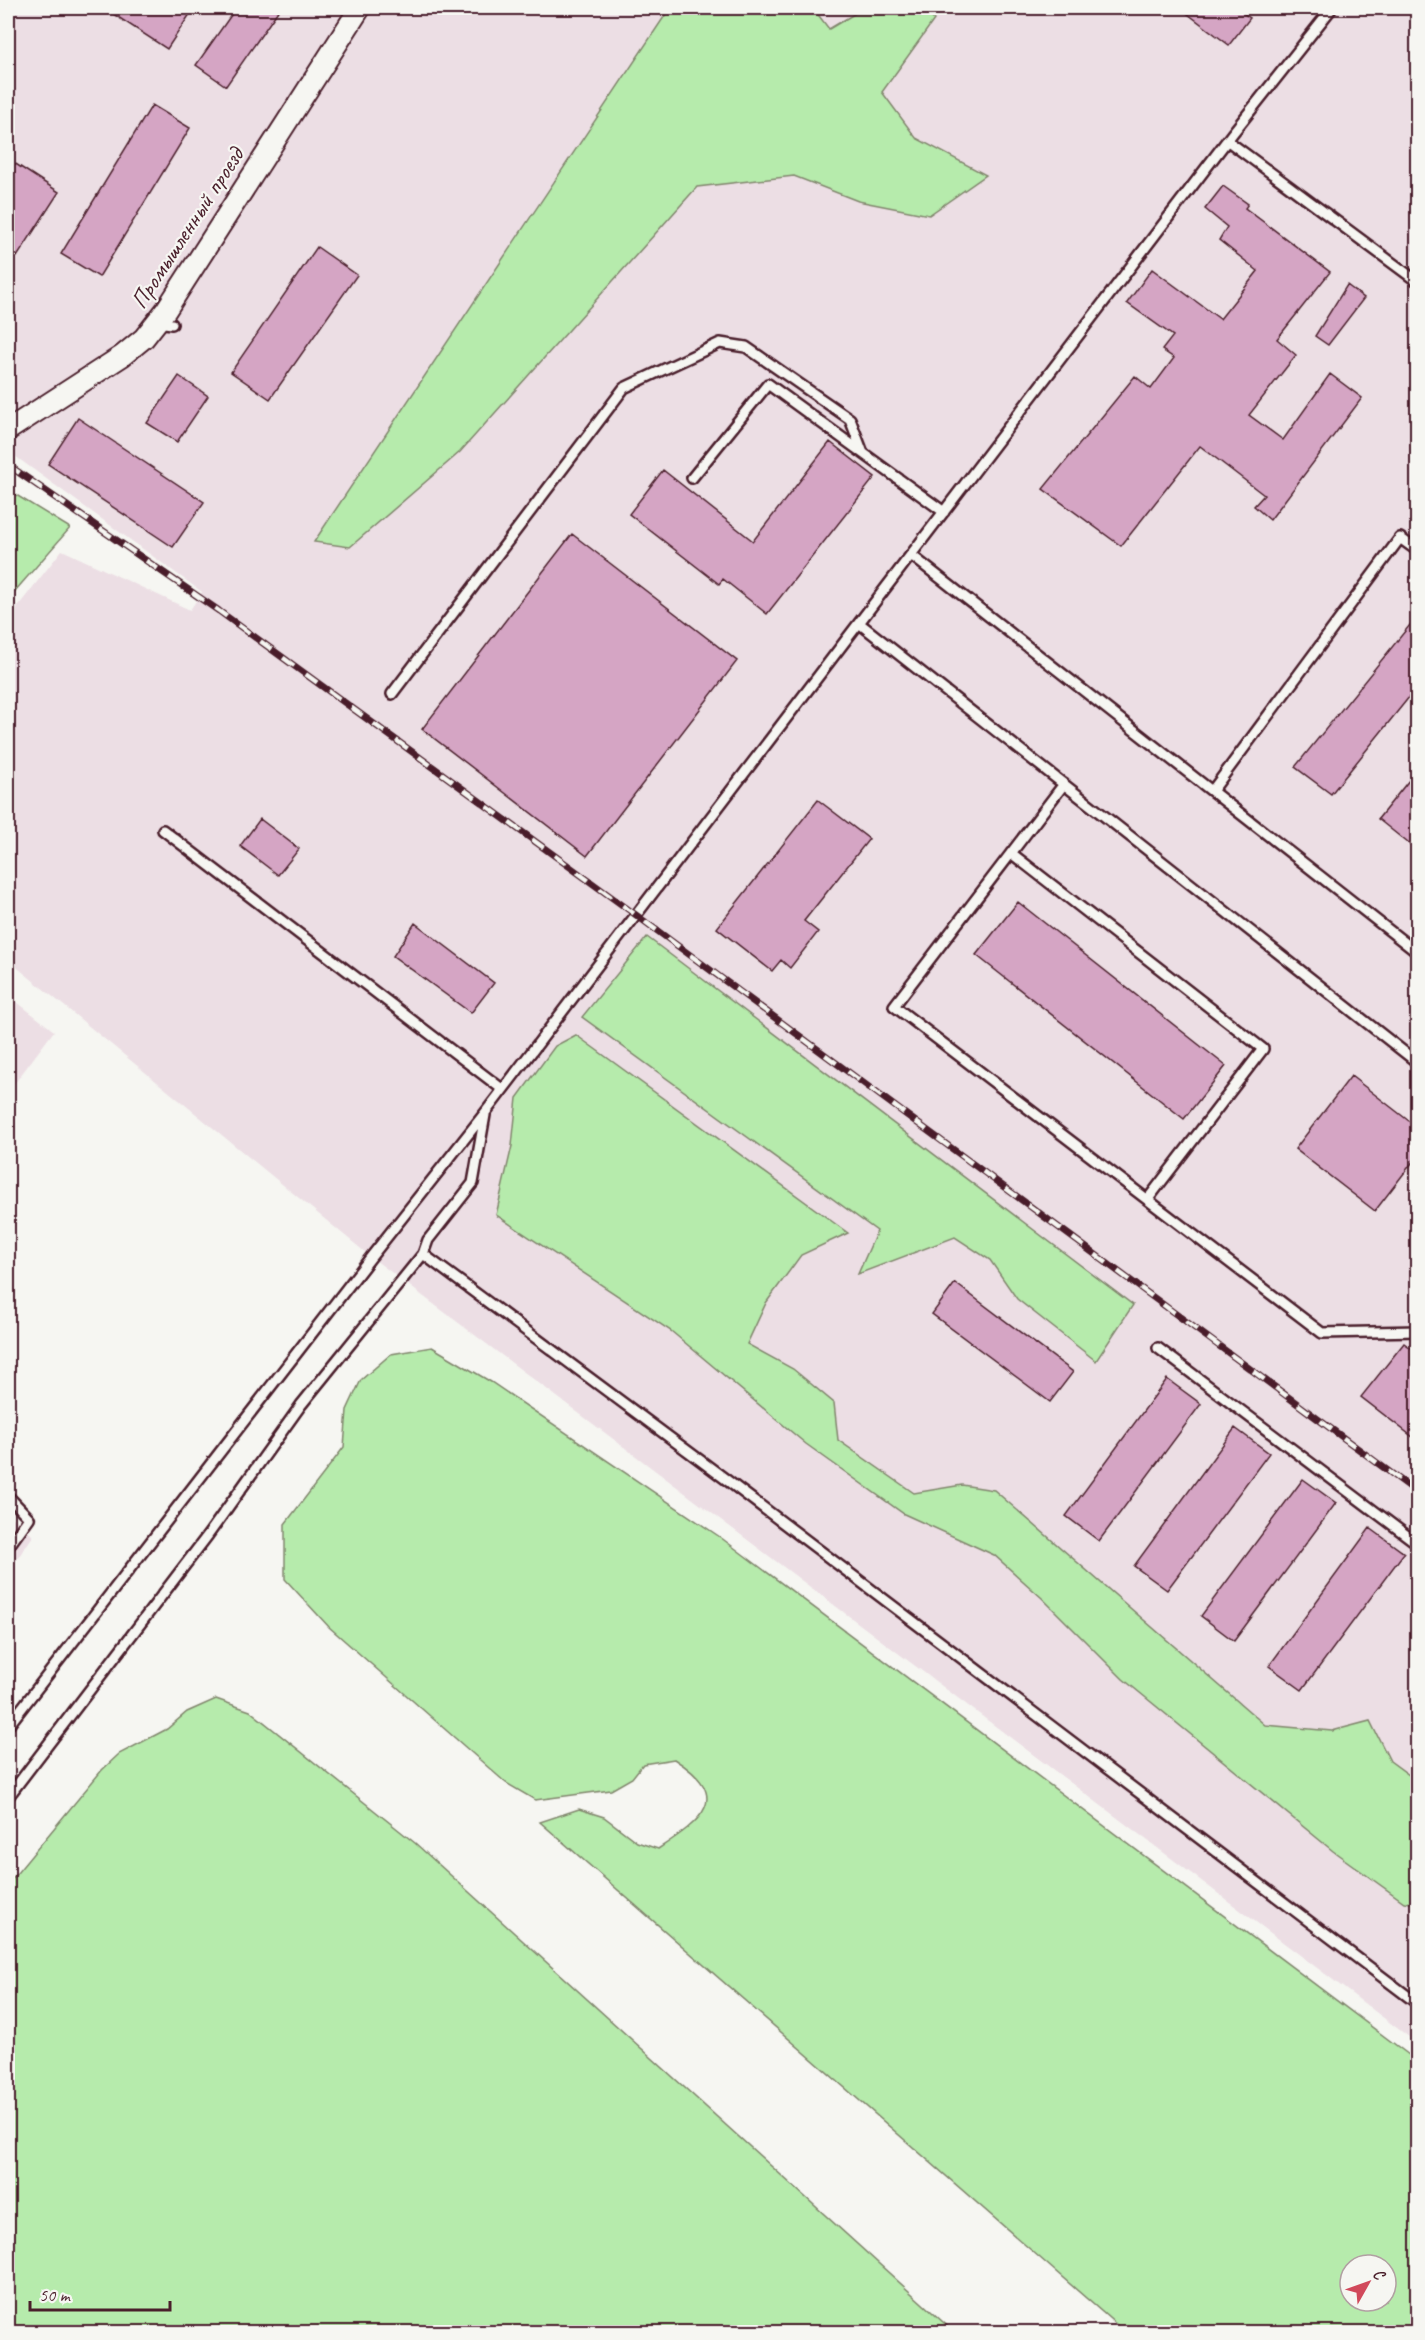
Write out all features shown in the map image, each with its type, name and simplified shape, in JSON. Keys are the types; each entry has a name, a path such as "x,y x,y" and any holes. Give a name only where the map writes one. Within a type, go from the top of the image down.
{"street":[{"name":"Промышленный проезд","path":"8,430 122,356 165,323 360,8"}],"lane":[{"path":"8,1726 485,1113 1332,8"},
{"path":"1228,141 1418,282"},
{"path":"392,694 624,388 720,343 746,347 850,419 863,453"},
{"path":"692,478 768,384 944,512"},
{"path":"1212,791 1400,538 1418,551"},
{"path":"911,555 1418,953"},
{"path":"859,623 1418,1063"},
{"path":"1064,784 894,1006 1322,1333 1418,1331"},
{"path":"163,830 502,1089"},
{"path":"1011,853 1263,1049 1148,1199"},
{"path":"8,1797 208,1535 301,1405 423,1254 428,1240 473,1183 485,1113"},
{"path":"423,1254 734,1485 1418,2004"},
{"path":"1158,1348 1418,1544"},
{"path":"8,1496 29,1518 8,1547"}],"shaded area":[{"path":"8,8 1417,8 1417,2043 371,1257 8,960 8,619 62,550 190,610 202,592 8,451"},
{"path":"8,995 54,1031 8,1092"},
{"path":"8,1513 33,1536 8,1572"}],"green space":[{"path":"670,8 813,8 829,29 864,8 923,8 934,20 882,92 916,138 986,175 929,215 858,201 794,176 697,187 460,452 350,547 314,542"},
{"path":"8,490 70,528 8,599"},
{"path":"647,937 1133,1305 1096,1361 1017,1299 990,1260 955,1237 858,1274 877,1231 582,1017"},
{"path":"576,1035 848,1233 801,1255 766,1303 747,1344 793,1369 834,1403 838,1440 914,1493 962,1485 994,1490 1265,1725 1332,1731 1370,1721 1390,1761 1417,1781 1417,1904 1404,1902 1333,1851 1123,1679 1042,1598 994,1555 904,1514 806,1444 671,1331 496,1215 512,1146 517,1098 555,1046"},
{"path":"432,1347 491,1382 720,1537 1417,2061 1417,2332 1125,2332 540,1822 579,1809 604,1817 637,1842 658,1849 698,1818 705,1807 707,1797 703,1785 674,1759 643,1764 632,1778 611,1790 535,1800 506,1783 329,1627 285,1579 285,1524 344,1447 347,1410 361,1380 391,1354"},
{"path":"216,1699 250,1711 415,1843 954,2332 8,2332 8,1884 102,1770 119,1754 167,1729 187,1712"}],"building":[{"path":"104,8 194,8 167,49"},
{"path":"236,8 280,8 226,86 196,65"},
{"path":"1180,8 1236,8 1250,18 1229,45"},
{"path":"152,105 190,128 99,277 61,254"},
{"path":"8,159 59,192 17,257 8,251"},
{"path":"1223,186 1248,204 1245,208 1330,272 1277,339 1296,355 1249,415 1283,440 1330,374 1362,398 1270,520 1254,506 1264,495 1200,446 1121,546 1043,489 1135,376 1151,389 1174,358 1162,350 1173,336 1127,303 1152,269 1220,319 1258,271 1219,240 1227,227 1205,209"},
{"path":"317,247 357,275 270,399 231,372"},
{"path":"1347,285 1364,298 1328,345 1315,336"},
{"path":"179,376 208,396 177,442 147,423"},
{"path":"78,418 204,502 173,547 48,464"},
{"path":"830,442 875,477 767,614 723,579 719,584 629,514 663,470 753,541"},
{"path":"572,534 737,661 587,856 422,729"},
{"path":"1418,615 1418,686 1331,794 1295,767"},
{"path":"1418,769 1418,851 1378,819"},
{"path":"818,800 869,839 804,921 818,932 790,968 781,960 772,971 717,928"},
{"path":"260,819 299,849 278,875 240,846"},
{"path":"1018,902 1226,1066 1184,1119 976,955"},
{"path":"415,923 494,983 471,1013 393,956"},
{"path":"1351,1076 1418,1128 1418,1155 1375,1211 1295,1149"},
{"path":"955,1283 1073,1372 1050,1402 932,1314"},
{"path":"1404,1343 1418,1353 1418,1441 1361,1397"},
{"path":"1167,1379 1201,1404 1099,1541 1066,1516"},
{"path":"1235,1428 1269,1453 1167,1590 1134,1566"},
{"path":"1303,1479 1336,1503 1234,1641 1201,1616"},
{"path":"1370,1528 1404,1553 1302,1690 1269,1666"}],"railway":[{"path":"8,465 219,611 636,915 1418,1493"}]}
